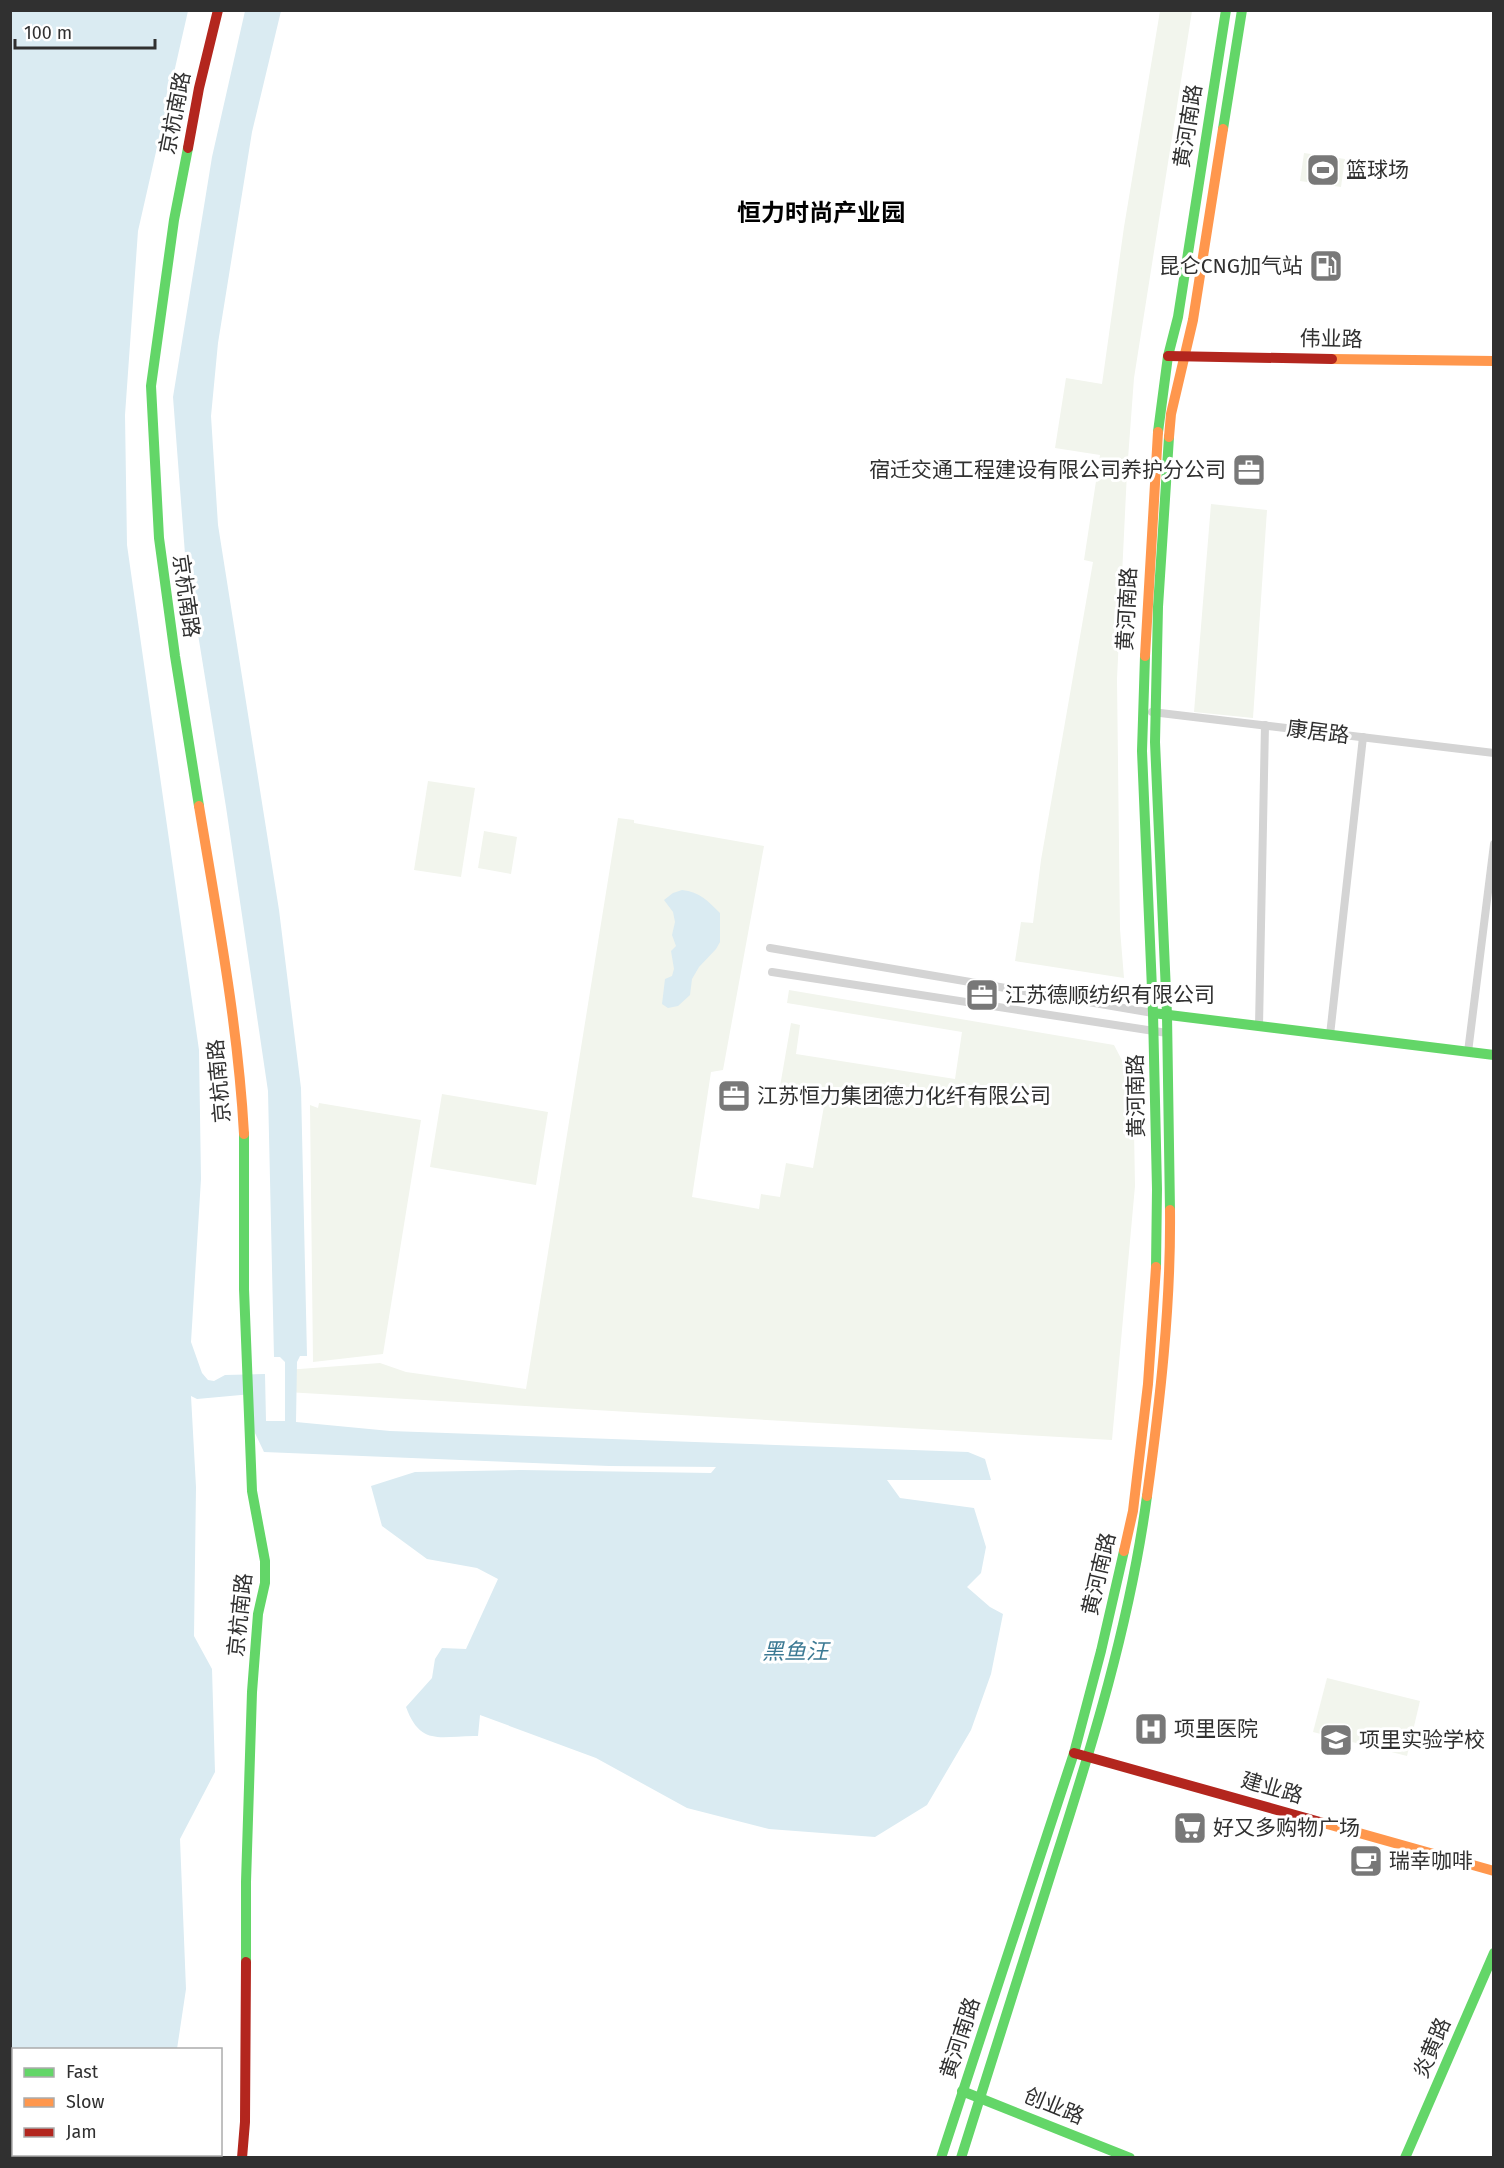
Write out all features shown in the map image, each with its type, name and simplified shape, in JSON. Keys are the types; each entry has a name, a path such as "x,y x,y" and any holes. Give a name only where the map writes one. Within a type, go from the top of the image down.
{"main road":[{"name":"京杭南路","path":"218,10 199,88 174,220 151,386 159,538 175,656 231,1003 243,1106 244,1289 252,1491 265,1561 265,1583 258,1614 252,1692 246,1882 246,2122 242,2157"},
{"name":"黄河南路","path":"941,2157 1074,1753 1129,1530 1148,1384 1156,1259 1154,1013 1142,751 1154,482 1159,414 1168,356 1178,317 1226,10"},
{"name":"黄河南路","path":"961,2157 1088,1757 1131,1587 1142,1533 1157,1424 1169,1288 1170,1126 1155,712 1164,494 1171,414 1193,320 1242,10"},
{"name":"伟业路","path":"1168,356 1494,361"},
{"path":"1154,1013 1494,1055"},
{"name":"建业路","path":"1074,1753 1494,1871"},
{"name":"炎黄路","path":"1406,2157 1494,1953"},
{"name":"创业路","path":"962,2091 1130,2157"}],"street":[{"name":"康居路","path":"1142,711 1494,753"},
{"path":"1259,1026 1265,725"},
{"path":"1330,1035 1363,737"},
{"path":"1468,1052 1494,843"},
{"path":"770,948 1154,1013"},
{"path":"772,972 1167,1033"}],"shaded area":[{"path":"1160,11 1192,11 1134,378 1127,472 1117,679 1120,929 1124,978 1015,961 1021,922 1033,923 1041,860 1093,562 1084,560 1100,455 1055,448 1066,378 1102,384 1124,227"},
{"name":"篮球场","path":"1304,153 1345,159 1341,187 1300,181"},
{"path":"1211,504 1267,510 1253,718 1194,712"},
{"path":"428,781 475,788 461,877 414,870"},
{"path":"618,818 634,820 634,823 764,846 723,1070 711,1072 692,1197 759,1209 761,1194 780,1197 786,1163 813,1168 824,1106 778,1098 791,1023 800,1025 796,1054 955,1079 962,1032 787,1003 789,990 1114,1045 1127,1070 1133,1074 1135,1186 1112,1440 286,1392 286,1370 380,1363 406,1372 526,1389"},
{"path":"484,831 517,837 511,874 478,868"},
{"path":"442,1094 548,1112 536,1185 430,1167"},
{"path":"319,1103 421,1120 383,1354 313,1362 310,1105 318,1108"},
{"path":"1327,1678 1420,1701 1407,1756 1313,1732"}],"water":[{"name":"黑鱼汪","path":"11,11 188,11 138,231 125,415 127,545 199,1050 201,1179 191,1342 202,1373 208,1380 214,1381 225,1375 265,1374 266,1421 285,1421 285,1362 280,1357 274,1357 268,1091 226,807 185,554 173,397 212,157 245,11 281,11 252,132 218,343 211,416 218,525 279,910 301,1088 307,1356 300,1356 297,1362 296,1422 390,1431 968,1452 985,1459 991,1480 887,1480 900,1498 974,1508 986,1547 981,1573 967,1587 990,1607 1003,1614 991,1674 971,1730 927,1805 875,1837 769,1829 687,1808 596,1758 480,1715 478,1736 434,1736 419,1729 406,1707 432,1678 435,1659 442,1648 466,1649 498,1579 477,1568 427,1559 382,1526 371,1486 415,1472 521,1470 711,1473 716,1467 609,1466 264,1452 253,1429 252,1394 197,1399 191,1396 196,1487 194,1636 212,1669 215,1772 180,1839 186,1989 177,2048 12,2048 12,2156 156,2156 11,2158"},
{"path":"682,890 699,895 720,913 720,942 692,979 690,995 678,1006 668,1008 662,1004 665,979 672,976 674,969 671,951 676,946 672,935 675,922 673,912 664,900"}],"traffic: fast":[{"path":"1158,432 1168,356 1178,317 1226,10"},
{"path":"1223,129 1242,10"},
{"path":"188,148 174,220 151,386 159,538 199,806"},
{"path":"1169,437 1158,607 1155,742 1167,1015 1170,1210"},
{"path":"1145,656 1142,751 1153,1013 1157,1189 1156,1267"},
{"path":"1153,1013 1494,1055"},
{"path":"244,1134 244,1289 252,1491 265,1561 265,1583 258,1614 252,1692 246,1962"},
{"path":"961,2158 1068,1822 1108,1684 1131,1591 1147,1496"},
{"path":"941,2158 1074,1753 1124,1551"},
{"path":"1405,2158 1494,1953"},
{"path":"962,2091 1130,2158"}],"traffic: slow":[{"path":"1169,437 1171,414 1193,320 1223,129"},
{"path":"1332,359 1494,361"},
{"path":"1145,656 1158,432"},
{"path":"199,806 232,1011 244,1134"},
{"path":"1147,1496 1164,1354 1169,1282 1170,1210"},
{"path":"1124,1551 1133,1511 1148,1384 1156,1267"},
{"path":"1320,1822 1494,1871"}],"traffic: jam":[{"path":"188,148 199,88 218,10"},
{"path":"1168,356 1332,359"},
{"path":"1074,1753 1320,1822"},
{"path":"242,2158 245,2122 246,1962"}],"place":[{"name":"篮球场","path":"1323,170"},
{"name":"昆仑CNG加气站","path":"1326,266"},
{"name":"宿迁交通工程建设有限公司养护分公司","path":"1249,470"},
{"name":"江苏德顺纺织有限公司","path":"982,995"},
{"name":"江苏恒力集团德力化纤有限公司","path":"734,1096"},
{"name":"项里医院","path":"1151,1729"},
{"name":"项里实验学校","path":"1336,1740"},
{"name":"好又多购物广场","path":"1190,1828"},
{"name":"瑞幸咖啡","path":"1366,1861"}],"district":[{"name":"恒力时尚产业园","path":"821,213"}]}
